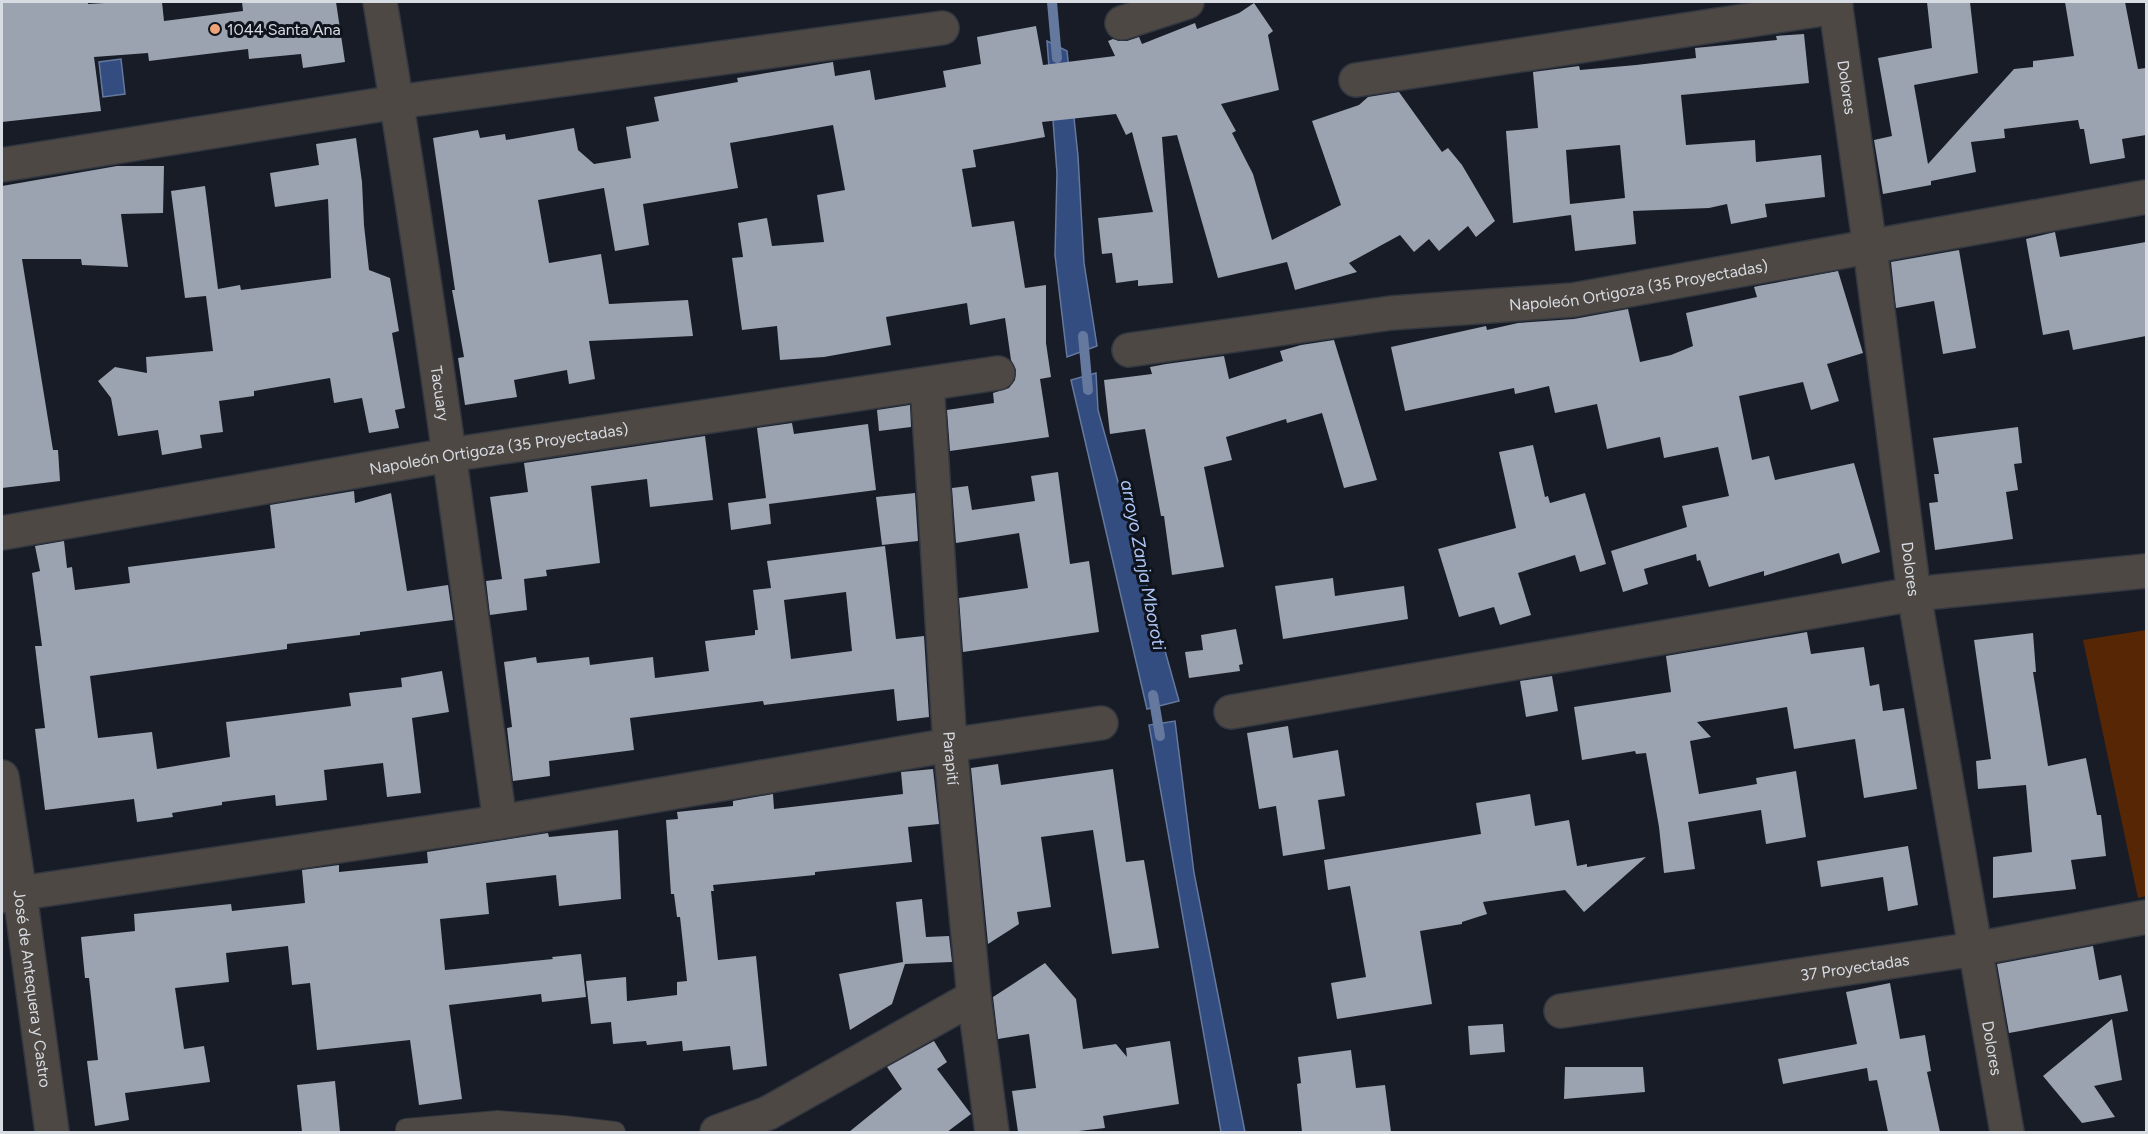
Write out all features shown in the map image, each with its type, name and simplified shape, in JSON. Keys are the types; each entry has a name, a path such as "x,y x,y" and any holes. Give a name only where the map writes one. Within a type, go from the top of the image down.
{"street":[{"name":"Tacuary","path":"380,2 449,455 500,822"},
{"path":"1122,22 1187,2"},
{"path":"1356,80 1836,4"},
{"name":"Dolores","path":"1836,4 1914,594 2007,1132"},
{"path":"2,165 397,102 942,28"},
{"name":"Napoleón Ortigoza (35 Proyectadas)","path":"1129,350 1391,313 1573,300 2146,197"},
{"name":"Napoleón Ortigoza (35 Proyectadas)","path":"2,533 449,455 998,373"},
{"name":"Parapití","path":"927,384 950,745 974,996 992,1132"},
{"path":"1231,712 1914,594 2146,571"},
{"path":"11,895 500,822 950,745 1101,723"},
{"name":"José de Antequera y Castro","path":"2,777 11,895 52,1132"},
{"name":"37 Proyectadas","path":"1561,1011 1975,949 2146,917"},
{"path":"717,1132 768,1113 974,996"}],"lane":[{"path":"406,1129 498,1121 615,1132"}],"shaded area":[{"path":"2146,630 2146,896 2138,898 2083,640"}],"water":[{"path":"1047,41 1067,51 1078,156 1084,263 1097,346 1067,357 1055,255 1057,173"},
{"path":"121,59 125,94 103,97 99,62"},
{"path":"1096,373 1098,410 1179,701 1147,709 1071,380"},
{"path":"1175,721 1194,873 1245,1132 1221,1132 1149,725"}],"building":[{"path":"2,2 88,2 88,4 162,2 164,21 243,11 242,2 336,2 345,62 303,68 301,54 249,59 248,49 149,61 148,53 94,57 101,111 2,122"},
{"path":"1927,2 1970,2 1978,73 1914,85 1928,164 2014,69 2033,67 2033,61 2074,56 2065,2 2125,2 2138,69 2146,68 2146,135 2122,139 2125,158 2090,164 2084,129 2080,129 2078,120 2004,129 2005,138 1971,142 1976,172 1931,181 1931,185 1883,194 1874,140 1892,136 1878,58 1932,48"},
{"path":"1254,3 1273,31 1268,35 1279,90 1221,104 1236,131 1232,133 1253,174 1272,240 1341,205 1312,121 1359,105 1368,97 1399,92 1442,152 1448,148 1462,165 1495,221 1476,237 1468,226 1439,251 1429,239 1414,252 1400,235 1349,263 1357,272 1295,290 1287,262 1218,278 1177,135 1162,137 1173,283 1138,286 1138,280 1116,283 1112,253 1102,254 1098,218 1153,212 1132,132 1126,135 1116,114 1042,122 1045,137 973,150 976,167 962,169 972,227 1014,221 1025,288 1046,285 1046,343 1051,377 1040,379 1049,437 950,451 947,410 994,403 993,393 1009,388 1015,380 1016,370 1011,360 1005,318 970,325 967,303 886,317 891,345 824,357 780,360 777,326 742,330 732,258 743,257 738,223 767,218 772,246 824,242 817,195 845,190 833,125 730,143 738,188 643,204 649,245 615,251 604,188 538,200 549,263 601,254 609,304 688,300 693,336 589,341 595,379 569,384 567,370 514,380 517,397 465,405 458,358 464,357 452,290 455,290 433,138 478,130 480,138 505,134 506,140 574,128 578,150 594,164 631,158 626,127 659,121 654,97 738,82 737,78 833,62 835,76 870,70 875,100 946,87 943,71 981,64 977,37 1036,26 1043,65 1115,56 1108,41 1113,39 1127,41 1139,37 1142,44 1195,23 1197,29 1239,13"},
{"path":"1804,34 1809,83 1681,95 1686,145 1755,140 1756,162 1821,155 1825,197 1765,204 1767,217 1731,224 1727,204 1709,208 1633,211 1636,244 1575,251 1571,215 1513,223 1506,131 1538,128 1533,72 1579,66 1580,70 1696,58 1695,48 1777,40 1776,36","holes":["1620,145 1625,198 1570,204 1566,150"]},
{"path":"356,138 369,270 390,278 399,331 392,333 405,408 395,410 399,428 369,433 362,398 334,403 330,378 254,391 254,396 219,401 223,432 200,435 202,448 162,455 158,430 118,436 111,398 98,381 115,367 147,373 146,357 213,351 206,296 185,298 171,191 205,186 218,289 240,285 241,290 331,278 328,199 275,207 270,173 319,165 316,144"},
{"path":"117,166 164,166 163,213 121,214 128,267 82,265 81,259 22,259 53,450 58,450 60,481 2,488 2,186"},
{"path":"2055,232 2060,257 2146,242 2146,336 2073,350 2069,330 2043,335 2026,239"},
{"path":"1959,250 1976,348 1943,354 1934,301 1896,308 1891,262"},
{"path":"1838,271 1863,353 1827,364 1839,401 1811,410 1803,382 1739,396 1752,460 1769,456 1775,480 1854,463 1880,552 1842,564 1839,553 1764,576 1764,571 1709,587 1696,554 1644,569 1648,584 1623,592 1611,551 1687,527 1682,506 1729,496 1718,447 1664,458 1660,437 1607,449 1597,404 1555,413 1549,386 1515,394 1514,388 1405,411 1391,347 1486,326 1487,330 1518,323 1574,319 1628,309 1640,362 1671,355 1693,346 1686,313 1757,297 1754,287"},
{"path":"1334,340 1377,480 1344,488 1322,413 1287,423 1286,419 1226,437 1232,460 1204,467 1224,567 1172,575 1164,516 1161,516 1145,429 1110,434 1104,380 1152,374 1150,367 1224,356 1229,379 1283,361 1280,351"},
{"path":"910,405 911,427 879,431 877,410"},
{"path":"792,423 794,434 868,424 876,490 769,504 771,524 731,530 728,503 766,498 757,428"},
{"path":"2018,427 2022,463 2014,464 2018,490 2006,492 2013,539 1935,550 1929,503 1938,502 1934,474 1939,474 1933,438"},
{"path":"705,436 713,500 650,507 647,479 591,486 600,563 546,570 547,576 524,579 527,610 490,615 486,581 502,579 490,497 528,492 524,463"},
{"path":"1533,445 1545,497 1548,496 1550,503 1585,493 1606,564 1580,572 1575,555 1518,573 1531,615 1500,625 1494,607 1459,617 1438,549 1516,528 1499,452"},
{"path":"1058,472 1070,564 1089,561 1099,632 963,652 959,598 1028,588 1019,533 956,543 952,488 968,486 972,510 1035,501 1031,476"},
{"path":"354,491 355,503 391,493 407,591 448,585 453,620 287,644 287,649 90,676 98,738 152,732 157,769 230,757 226,722 351,706 349,693 402,687 401,678 442,671 449,712 412,718 421,793 387,797 383,763 324,770 327,800 276,806 275,795 222,802 222,805 172,813 173,817 137,822 134,799 45,810 35,729 45,728 35,646 42,646 32,573 40,571 35,546 64,541 67,568 72,567 75,590 130,583 128,567 275,548 270,505"},
{"path":"915,493 918,541 882,545 876,497"},
{"path":"885,546 896,639 924,636 929,717 897,721 894,689 764,705 763,701 630,718 634,750 549,761 550,776 513,781 507,728 512,727 504,662 536,657 537,663 589,657 590,665 653,657 655,678 709,671 705,641 755,635 755,630 758,630 753,590 771,588 767,561","holes":["846,592 852,651 791,659 784,600"]},
{"path":"1333,578 1335,596 1404,586 1408,619 1283,639 1275,586"},
{"path":"1236,629 1243,664 1239,665 1240,671 1189,678 1185,652 1203,650 1201,635"},
{"path":"1807,632 1811,654 1864,647 1870,686 1879,684 1883,711 1904,708 1917,789 1864,798 1855,739 1794,749 1787,707 1697,722 1711,737 1690,741 1699,794 1757,784 1756,778 1796,771 1806,837 1766,844 1761,810 1688,822 1695,869 1664,873 1659,827 1646,753 1636,754 1635,751 1582,760 1574,707 1671,692 1666,656"},
{"path":"2033,633 2036,672 2033,672 2048,766 2086,758 2097,815 2101,815 2106,856 2071,860 2076,889 1993,898 1993,857 2032,852 2026,785 1978,789 1976,761 1991,759 1974,640"},
{"path":"1552,676 1558,711 1526,717 1520,681"},
{"path":"1288,726 1293,758 1338,750 1345,796 1318,800 1325,849 1283,856 1276,806 1259,809 1247,733"},
{"path":"998,764 1001,785 1113,769 1126,862 1144,860 1159,948 1112,954 1093,830 1041,837 1051,907 1017,912 1019,924 988,944 971,768"},
{"path":"933,769 939,824 908,827 912,862 713,885 714,891 711,891 718,960 756,956 767,1066 733,1070 730,1046 683,1051 682,1041 647,1045 646,1041 613,1044 611,1022 591,1024 586,981 626,977 627,1001 677,995 677,982 687,981 680,917 677,917 674,894 671,894 666,820 678,819 677,812 733,806 733,801 773,794 774,809 903,794 901,772"},
{"path":"1530,794 1535,826 1569,820 1577,866 1587,864 1587,867 1646,857 1584,912 1565,890 1483,902 1487,914 1462,922 1462,924 1420,931 1432,1004 1337,1019 1331,983 1366,977 1350,886 1328,890 1324,860 1481,834 1476,803"},
{"path":"618,830 621,899 559,906 556,875 486,883 489,914 440,919 445,970 581,954 586,997 542,1002 541,994 449,1005 462,1099 419,1105 410,1040 317,1050 310,983 292,985 288,946 226,953 229,982 175,988 184,1049 204,1046 210,1082 125,1093 129,1120 95,1126 87,1061 98,1060 89,978 85,978 81,937 135,931 134,914 231,904 232,911 305,903 302,870 339,865 339,872 428,863 427,852 548,833 549,837"},
{"path":"1908,846 1918,905 1888,911 1883,877 1821,887 1817,861"},
{"path":"922,899 926,937 949,936 952,962 905,964 892,1004 850,1030 839,974 903,962 896,902"},
{"path":"2093,946 2099,980 2121,975 2128,1011 2009,1033 1997,964"},
{"path":"1045,963 1076,999 1083,1049 1116,1044 1127,1057 1126,1048 1170,1041 1179,1104 1103,1116 1105,1128 1070,1132 1018,1132 1012,1091 1036,1088 1029,1034 998,1039 993,997"},
{"path":"1890,983 1900,1039 1925,1035 1931,1071 1927,1072 1940,1132 1888,1132 1877,1080 1869,1081 1867,1068 1783,1084 1778,1059 1857,1044 1846,992"},
{"path":"2112,1019 2122,1080 2094,1086 2115,1117 2082,1123 2043,1076"},
{"path":"1503,1024 1505,1052 1470,1055 1468,1026"},
{"path":"934,1041 947,1062 937,1069 971,1114 947,1132 849,1132 902,1089 887,1067"},
{"path":"1351,1050 1356,1088 1385,1085 1391,1132 1302,1132 1297,1084 1301,1083 1298,1057"},
{"path":"1565,1067 1643,1067 1645,1092 1564,1099"},
{"path":"335,1081 340,1132 302,1132 297,1085"}],"waterway":[{"name":"arroyo Zanja Mboroti","path":"1052,2 1057,58"},
{"name":"arroyo Zanja Mboroti","path":"1083,336 1088,390"},
{"name":"arroyo Zanja Mboroti","path":"1153,695 1160,736"}],"place":[{"name":"1044 Santa Ana","path":"215,29"}]}
